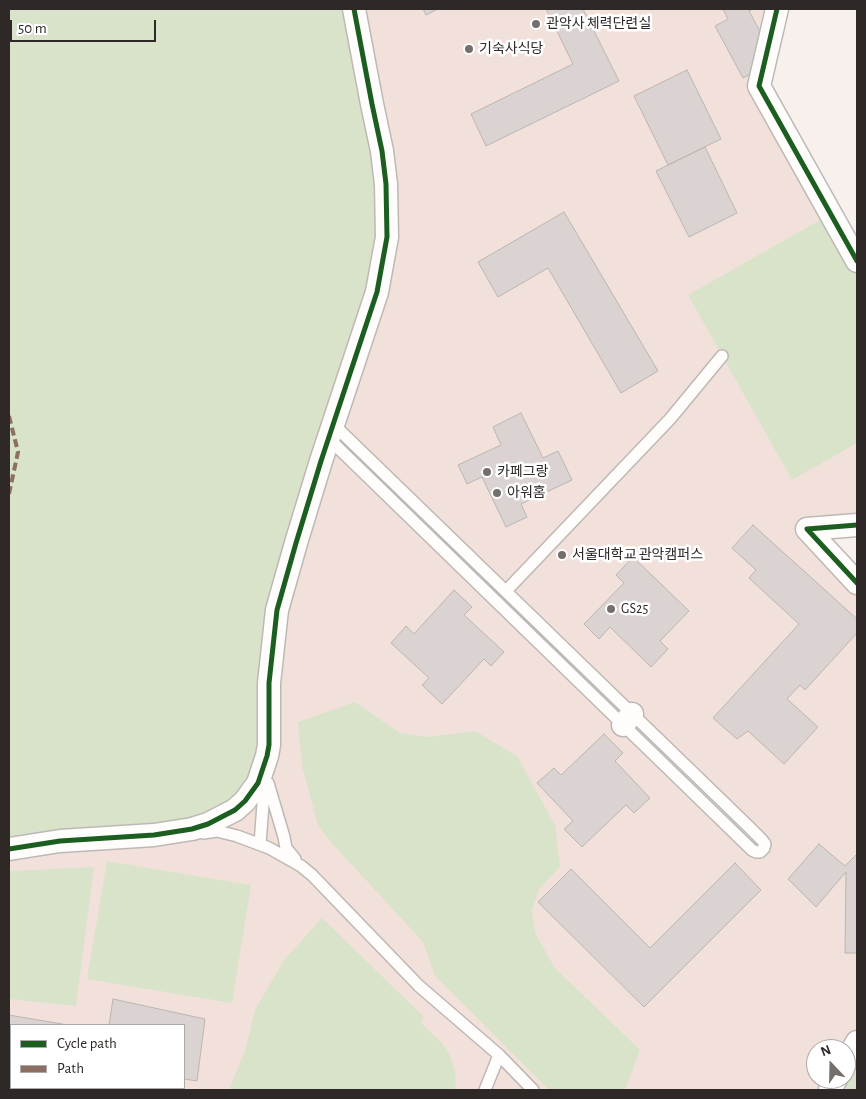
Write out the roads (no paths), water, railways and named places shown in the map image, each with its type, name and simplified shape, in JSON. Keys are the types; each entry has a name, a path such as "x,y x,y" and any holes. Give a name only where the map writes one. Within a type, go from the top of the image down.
{"street":[{"path":"777,9 759,86 857,261"},
{"path":"331,431 377,292"},
{"path":"296,543 321,461"},
{"path":"857,525 807,530 857,583"},
{"path":"154,835 192,829 208,824 235,810 258,783 267,756"}],"lane":[{"path":"354,9 382,150 386,184 387,237 377,292"},
{"path":"506,591 670,419 722,356"},
{"path":"321,461 331,431"},
{"path":"331,431 506,591 628,720 752,850 760,852 764,848 765,844 762,840 628,720 331,431"},
{"path":"260,844 269,745 269,683 277,610 296,543"},
{"path":"267,756 268,782 286,848 301,866 312,875 418,986 499,1055 533,1090"},
{"path":"9,849 60,841 217,831 260,844 301,866"},
{"path":"485,1090 499,1055"}],"place":[{"name":"관악사 체력단련실","path":"536,24"},
{"name":"기숙사식당","path":"469,49"},
{"name":"카페그랑","path":"487,472"},
{"name":"아워홈","path":"497,493"},
{"name":"서울대학교 관악캠퍼스","path":"562,555"},
{"name":"GS25","path":"611,609"}]}
